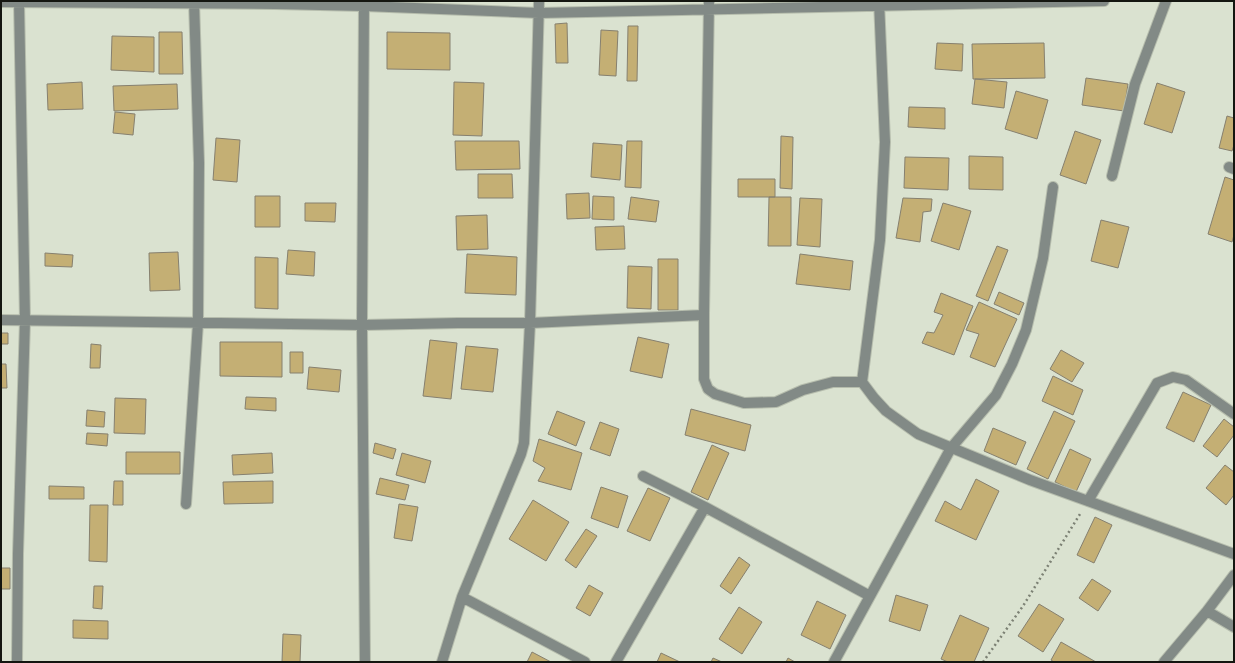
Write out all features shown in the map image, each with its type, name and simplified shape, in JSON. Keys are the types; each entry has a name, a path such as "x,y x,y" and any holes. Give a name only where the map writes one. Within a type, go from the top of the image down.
{"street":[{"path":"442,662 462,597 521,454 524,443 530,323 539,1"},
{"path":"1,2 364,3 539,13 709,5 1104,1"},
{"path":"1112,176 1135,84 1166,1"},
{"path":"17,662 18,554 25,320 19,2"},
{"path":"186,504 198,323 198,163 194,2"},
{"path":"364,3 362,325 365,662"},
{"path":"879,4 885,142 880,240 862,382 874,398 886,410 918,434 1030,480 1234,554"},
{"path":"709,5 704,315 704,379 708,389 715,394 744,403 776,402 803,390 833,382 862,382"},
{"path":"834,662 951,448 996,395 1012,364 1026,330 1043,258 1053,188"},
{"path":"1,320 362,325 458,322 530,323 704,315"},
{"path":"1088,501 1157,383 1174,377 1186,380 1234,414"},
{"path":"643,476 705,507 870,596"},
{"path":"616,662 705,507"},
{"path":"1164,662 1207,611 1234,575"},
{"path":"462,597 585,662"},
{"path":"1207,611 1234,627"}],"path":[{"path":"984,662 1023,606 1088,501"}],"building":[{"path":"567,23 568,63 556,63 555,24"},
{"path":"628,26 638,26 637,81 627,81"},
{"path":"601,30 618,31 616,76 599,75"},
{"path":"159,32 182,32 183,74 159,74"},
{"path":"387,32 450,33 450,70 387,69"},
{"path":"112,36 154,37 154,72 111,70"},
{"path":"937,43 963,44 962,71 935,69"},
{"path":"1044,43 1045,78 973,79 972,44"},
{"path":"1086,78 1128,84 1124,111 1082,105"},
{"path":"975,79 1007,82 1004,108 972,104"},
{"path":"82,82 83,109 48,110 47,84"},
{"path":"454,82 484,83 482,136 453,135"},
{"path":"1157,83 1185,92 1172,133 1144,124"},
{"path":"177,84 178,109 114,111 113,86"},
{"path":"1016,91 1048,100 1037,139 1005,129"},
{"path":"909,107 945,108 945,129 908,127"},
{"path":"115,112 135,114 133,135 113,133"},
{"path":"1227,116 1234,118 1234,145 1232,151 1219,148"},
{"path":"1075,131 1101,140 1086,184 1060,175"},
{"path":"781,136 793,137 792,189 780,188"},
{"path":"216,138 240,140 237,182 213,180"},
{"path":"455,141 519,141 520,169 456,170"},
{"path":"627,141 642,141 641,188 625,187"},
{"path":"593,143 622,145 620,180 591,177"},
{"path":"969,156 1003,157 1003,190 969,189"},
{"path":"905,157 949,158 948,190 904,188"},
{"path":"478,174 512,174 513,198 478,198"},
{"path":"1225,177 1234,180 1234,235 1232,242 1208,234"},
{"path":"738,179 775,179 775,197 738,197"},
{"path":"589,193 590,218 567,219 566,194"},
{"path":"255,196 280,196 280,227 255,227"},
{"path":"593,196 614,197 614,220 592,219"},
{"path":"631,197 659,201 656,222 628,219"},
{"path":"769,197 791,197 791,246 768,246"},
{"path":"800,198 822,199 820,247 797,245"},
{"path":"903,198 932,199 931,211 923,212 920,242 896,238"},
{"path":"305,203 336,203 335,222 305,221"},
{"path":"943,203 971,211 959,250 931,241"},
{"path":"487,215 488,249 457,250 456,216"},
{"path":"1101,220 1129,227 1118,268 1091,261"},
{"path":"624,226 625,249 596,250 595,227"},
{"path":"997,246 1008,250 988,301 976,296"},
{"path":"288,250 315,252 314,276 286,274"},
{"path":"178,252 180,290 150,291 149,253"},
{"path":"45,253 73,255 72,267 45,266"},
{"path":"467,254 517,257 516,295 465,293"},
{"path":"800,254 853,261 850,290 796,284"},
{"path":"255,257 278,258 278,309 255,308"},
{"path":"658,259 678,259 678,310 658,310"},
{"path":"628,266 652,267 651,309 627,308"},
{"path":"999,292 1024,303 1019,315 994,304"},
{"path":"941,293 973,306 954,355 922,343 927,332 934,333 943,315 934,312"},
{"path":"979,302 1017,319 995,367 970,357 979,334 966,330"},
{"path":"1,333 8,333 8,344 1,344"},
{"path":"638,337 669,344 662,378 630,371"},
{"path":"430,340 457,343 451,399 423,396"},
{"path":"220,342 282,342 282,377 220,376"},
{"path":"91,344 101,345 100,368 90,368"},
{"path":"466,346 498,349 493,392 461,389"},
{"path":"1061,350 1084,363 1072,382 1050,369"},
{"path":"290,352 303,352 303,373 290,373"},
{"path":"1,364 6,364 7,388 1,388"},
{"path":"309,367 341,370 339,392 307,389"},
{"path":"1053,376 1083,390 1073,415 1042,401"},
{"path":"1183,392 1211,405 1194,442 1166,428"},
{"path":"246,397 276,398 276,411 245,409"},
{"path":"115,398 146,399 145,434 114,433"},
{"path":"691,409 751,425 745,451 685,435"},
{"path":"87,410 105,412 104,427 86,426"},
{"path":"557,411 585,422 576,446 548,434"},
{"path":"1054,411 1075,421 1048,479 1027,469"},
{"path":"1224,419 1234,427 1234,435 1217,457 1203,446"},
{"path":"600,422 619,429 610,456 590,449"},
{"path":"993,428 1026,442 1016,465 984,451"},
{"path":"87,433 108,434 107,446 86,444"},
{"path":"539,439 582,453 571,490 538,481 545,468 533,461"},
{"path":"375,443 396,449 393,459 373,453"},
{"path":"712,445 729,453 708,500 691,492"},
{"path":"1070,449 1091,459 1076,492 1055,482"},
{"path":"126,452 180,452 180,474 126,474"},
{"path":"272,453 273,473 233,475 232,455"},
{"path":"402,453 431,461 425,483 396,475"},
{"path":"1225,465 1234,472 1234,495 1226,505 1206,488"},
{"path":"380,478 409,485 405,500 376,494"},
{"path":"976,479 999,491 976,540 935,521 945,501 961,510"},
{"path":"114,481 123,481 123,505 113,505"},
{"path":"273,481 273,503 224,504 223,482"},
{"path":"49,486 84,487 84,499 49,499"},
{"path":"601,487 628,496 618,528 591,518"},
{"path":"648,488 670,498 650,541 627,531"},
{"path":"533,500 569,522 546,561 509,539"},
{"path":"399,504 418,507 412,541 394,538"},
{"path":"90,505 108,505 107,562 89,561"},
{"path":"1095,517 1112,525 1094,563 1077,555"},
{"path":"586,529 597,536 576,568 565,560"},
{"path":"739,557 750,565 731,594 720,586"},
{"path":"1,568 10,568 10,589 1,589"},
{"path":"1092,579 1111,591 1098,611 1079,598"},
{"path":"589,585 603,593 590,616 576,608"},
{"path":"94,586 103,586 102,609 93,608"},
{"path":"896,595 928,605 920,631 889,621"},
{"path":"817,601 846,615 830,649 801,635"},
{"path":"1039,604 1064,619 1043,652 1018,636"},
{"path":"739,607 762,622 742,654 719,639"},
{"path":"960,615 989,628 974,662 948,662 941,659"},
{"path":"73,620 108,621 108,639 73,638"},
{"path":"283,634 301,635 300,662 282,662"},
{"path":"1061,642 1096,662 1054,662 1051,660"},
{"path":"532,652 551,662 527,662"},
{"path":"661,653 680,662 657,662"},
{"path":"713,658 722,662 711,662"},
{"path":"788,658 795,662 786,662"}]}
